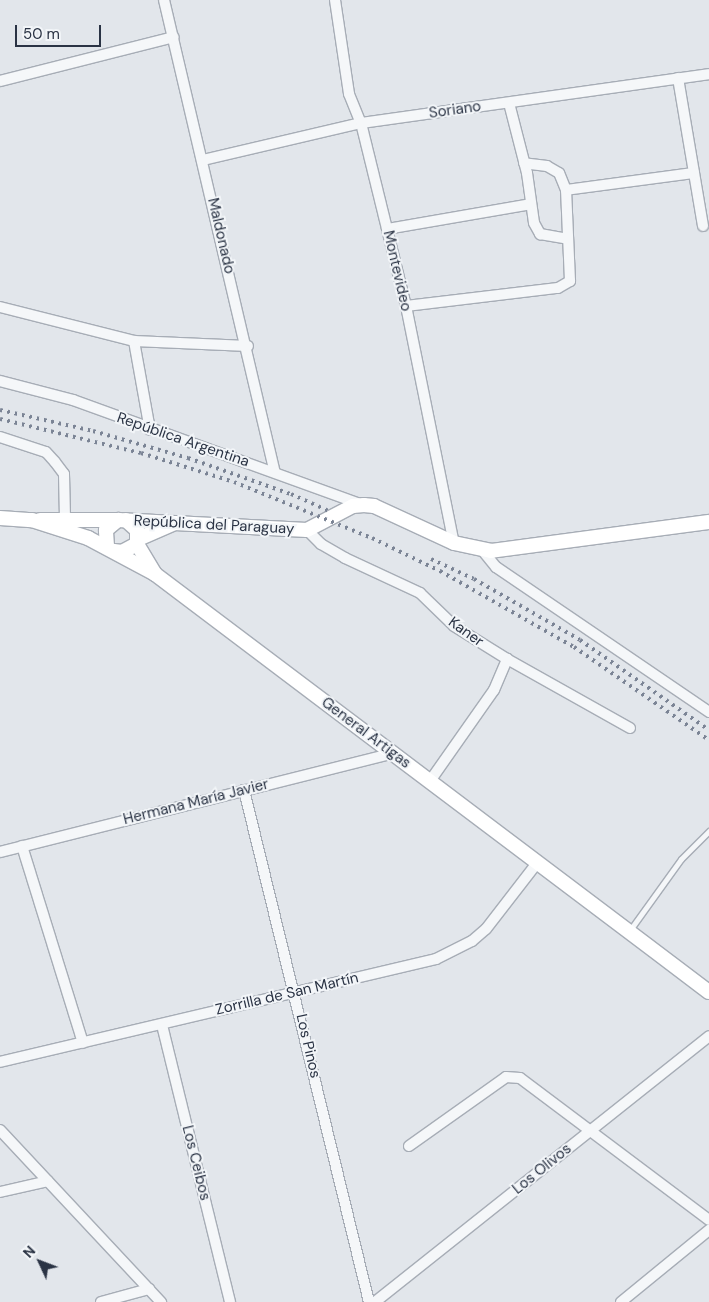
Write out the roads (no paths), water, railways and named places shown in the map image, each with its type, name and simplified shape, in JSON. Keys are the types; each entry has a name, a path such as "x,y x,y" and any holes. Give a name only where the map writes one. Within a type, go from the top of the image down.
{"street":[{"name":"Maldonado","path":"164,0 248,346 276,472"},
{"name":"Montevideo","path":"335,0 344,71 361,123 406,306 454,543"},
{"path":"0,81 174,37"},
{"name":"Soriano","path":"203,160 361,123 709,74"},
{"path":"678,78 703,226"},
{"path":"509,103 524,163 531,204 540,234 568,239"},
{"path":"406,306 558,288 570,281 566,190 559,174 547,166 524,163"},
{"path":"566,190 694,173"},
{"path":"387,229 531,204"},
{"path":"0,307 134,342 248,346"},
{"path":"134,342 150,430"},
{"name":"República Argentina","path":"0,381 73,400 150,430 276,472 364,505"},
{"path":"0,437 46,452 64,474 64,518"},
{"path":"364,505 374,506 454,543 483,551 522,549 709,522"},
{"name":"República del Paraguay","path":"32,520 64,518 122,520 307,530 353,506 364,505"},
{"name":"General Artigas","path":"0,518 32,520 111,548 155,574 709,992"},
{"path":"155,574 150,561 137,541 137,530 122,520 106,530 111,548 122,552 137,541 176,522"},
{"name":"Kaner","path":"307,530 321,544 345,558 420,593 454,626 507,659 630,728"},
{"path":"150,561 157,532"},
{"path":"483,551 496,567 709,712"},
{"path":"430,781 494,690 507,659"},
{"name":"Hermana María Javier","path":"0,852 393,753"},
{"name":"Los Pinos","path":"244,790 295,991 369,1302"},
{"path":"22,846 83,1043"},
{"name":"Zorrilla de San Martín","path":"0,1062 436,959 456,950 486,928 538,863"},
{"name":"Los Ceibos","path":"162,1025 230,1302"},
{"name":"Los Olivos","path":"375,1302 709,1036"},
{"path":"409,1146 506,1077 529,1082 709,1220"},
{"path":"0,1130 161,1302"},
{"path":"0,1192 48,1181"},
{"path":"621,1302 709,1230"},
{"path":"101,1302 149,1289"}],"lane":[{"path":"629,932 681,859 709,831"}],"railway":[{"path":"0,410 93,431 188,458 291,494 331,512"},
{"path":"0,419 141,453 234,482 372,538 440,571 574,647 709,740"},
{"path":"431,559 474,579 580,640 709,730"}]}
